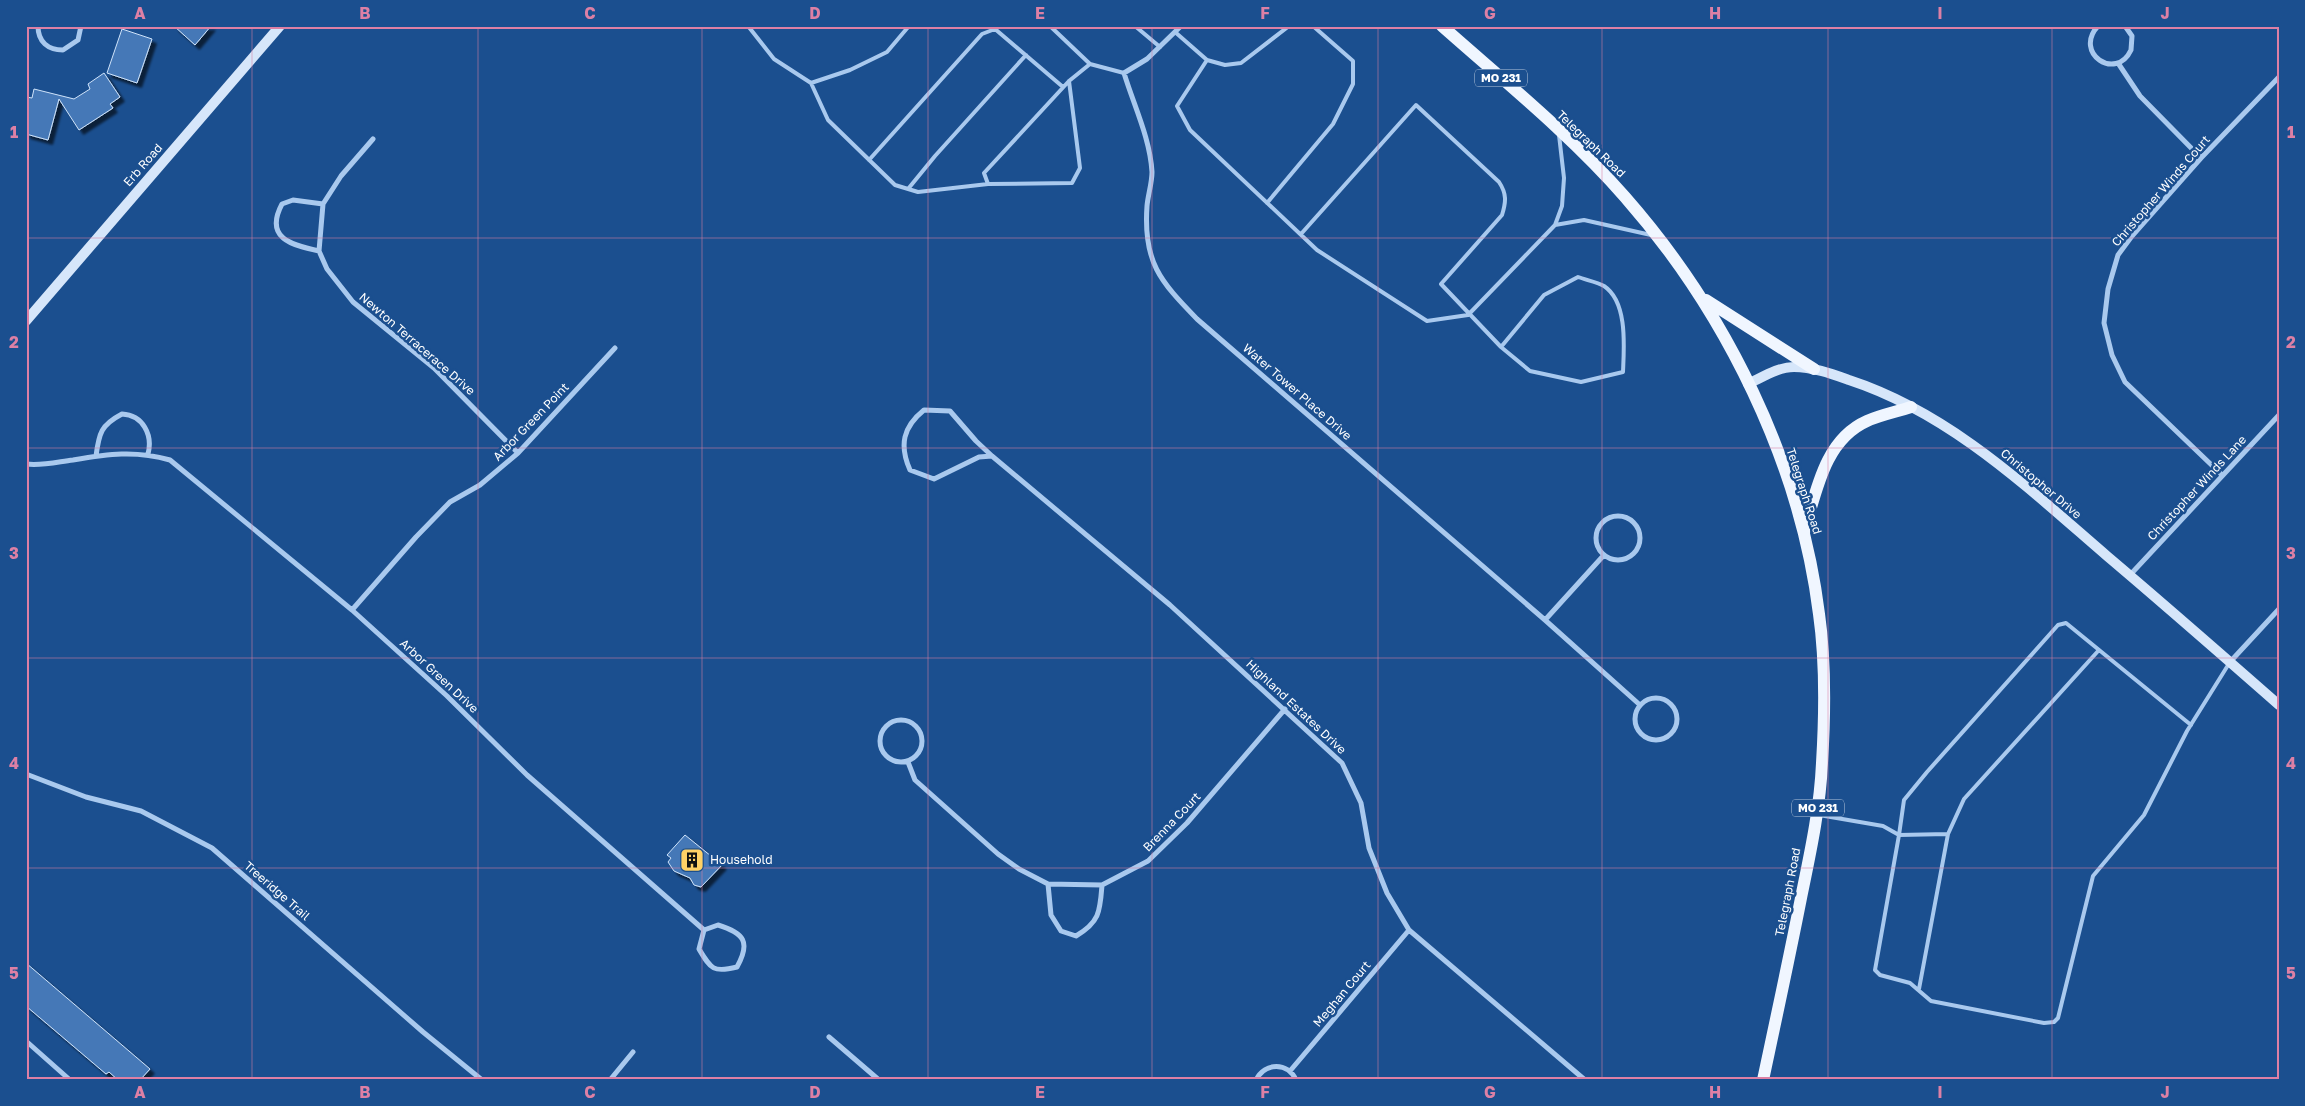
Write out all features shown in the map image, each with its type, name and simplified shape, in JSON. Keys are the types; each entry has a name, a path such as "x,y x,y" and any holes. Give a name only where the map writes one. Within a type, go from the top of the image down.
{"main road":[{"name":"Telegraph Road","path":"1442,26 1559,131 1625,196 1702,297 1726,337 1775,446 1804,532 1819,614 1823,662 1822,765 1817,815 1763,1080"},
{"path":"1702,297 1814,369"},
{"path":"1804,532 1822,471 1834,451 1849,434 1866,422 1911,407"}],"street":[{"path":"38,26 42,40 46,45 57,50 63,50 74,44 80,36 81,26"},
{"name":"Erb Road","path":"26,321 280,26"},
{"path":"1124,73 1160,48 1181,26"},
{"path":"2098,26 2090,36 2090,49 2093,55 2102,63 2108,65 2126,59 2133,46 2132,36 2125,26"},
{"path":"2118,63 2140,96 2201,158"},
{"name":"Water Tower Place Drive","path":"1124,73 1145,134 1152,173 1147,207 1147,242 1153,265 1170,292 1204,326 1545,620 1640,705"},
{"name":"Christopher Winds Court","path":"2222,475 2125,382 2112,355 2104,323 2108,289 2118,255 2132,236 2201,158 2279,76"},
{"path":"323,204 293,200 282,204 275,218 276,229 286,242 319,252 323,204 341,176 372,139"},
{"name":"Newton Terracerace Drive","path":"319,252 326,269 353,302 434,368 518,453"},
{"name":"Arbor Green Point","path":"352,610 416,537 450,502 480,486 518,453 615,348"},
{"name":"Christopher Drive","path":"1748,384 1779,369 1791,367 1814,369 1870,386 1949,429 1988,456 2130,575 2279,705"},
{"name":"Highland Estates Drive","path":"992,456 979,457 934,479 910,470 903,455 904,438 913,419 924,410 950,411 992,456 1170,605 1285,709 1342,763 1361,803 1369,848 1387,893 1410,930 1585,1080"},
{"path":"96,456 98,435 109,421 122,414 138,420 147,430 151,443 148,454"},
{"name":"Christopher Winds Lane","path":"2130,575 2279,415"},
{"name":"Arbor Green Drive","path":"26,464 38,465 96,456 148,454 170,460 352,610 447,696 527,775 704,930"},
{"path":"1614,517 1624,518 1633,523 1638,531 1640,541 1632,554 1622,560 1609,558 1604,555 1597,544 1597,532 1600,526 1614,517"},
{"path":"1545,620 1604,555"},
{"path":"2230,662 2279,609"},
{"path":"1653,698 1668,700 1678,716 1674,731 1660,740 1654,740 1642,735 1638,731 1635,719 1640,705 1653,698"},
{"name":"Brenna Court","path":"908,762 915,780 998,854 1019,869 1048,884 1102,885 1148,861 1188,823 1285,709"},
{"path":"898,720 912,723 922,734 922,749 916,757 908,762 898,763 892,761 887,758 880,747 883,730 898,720"},
{"name":"Treeridge Trail","path":"26,774 86,797 141,810 212,848 423,1032 482,1080"},
{"path":"1048,884 1051,915 1061,930 1076,936 1090,928 1100,912 1102,885"},
{"path":"718,925 740,934 744,942 745,954 737,967 721,971 710,967 699,949 704,930 718,925"},
{"name":"Meghan Court","path":"1290,1071 1410,930"},
{"path":"829,1037 880,1080"},
{"path":"26,1041 70,1080"},
{"path":"610,1080 633,1052"},
{"path":"1256,1080 1262,1071 1273,1066 1283,1067 1290,1071 1296,1080"}],"lane":[{"path":"748,26 774,60 812,83 828,120 895,185 918,192 988,184 1072,183 1080,168 1069,81"},
{"path":"812,83 850,70 887,52 909,26"},
{"path":"1050,26 1090,64 1124,73"},
{"path":"1135,26 1160,48"},
{"path":"1175,32 1207,60 1225,65 1241,63 1289,26"},
{"path":"1267,203 1332,124 1353,84 1353,61 1313,26"},
{"path":"869,160 982,34 995,29 1063,87"},
{"path":"908,189 1026,56"},
{"path":"1207,60 1178,106 1190,130 1317,250 1427,321 1468,314 1555,225 1562,206 1564,178 1559,131"},
{"path":"988,184 984,173 1063,87 1090,64"},
{"path":"1300,234 1416,106 1499,182 1504,190 1506,201 1502,215 1440,284 1501,347 1530,371 1581,382 1623,372 1625,335 1616,300 1604,286 1578,277 1544,295 1501,347"},
{"path":"1555,225 1584,220 1657,236"},
{"path":"2191,724 2066,623 2058,625 1904,800 1875,970 1880,975 1910,983 1931,1001 2044,1023 2054,1022 2058,1018 2093,876 2144,815 2191,724 2230,662"},
{"path":"1919,989 1948,834 1964,799 2099,650"},
{"path":"1817,815 1883,826 1899,835 1948,834"}],"building":[{"path":"174,26 211,26 195,45"},
{"path":"122,29 152,39 137,83 107,73"},
{"path":"104,73 120,97 110,104 113,108 79,130 59,99 48,140 26,134 26,97 32,98 34,89 74,99 90,89 88,84"},
{"name":"Household","path":"685,835 722,865 701,887 694,885 690,878 674,871 668,862 671,858 667,855"},
{"path":"26,963 150,1069 140,1080 118,1080 109,1072 106,1074 26,1006"}],"place":[{"name":"Household","path":"692,860"}]}
